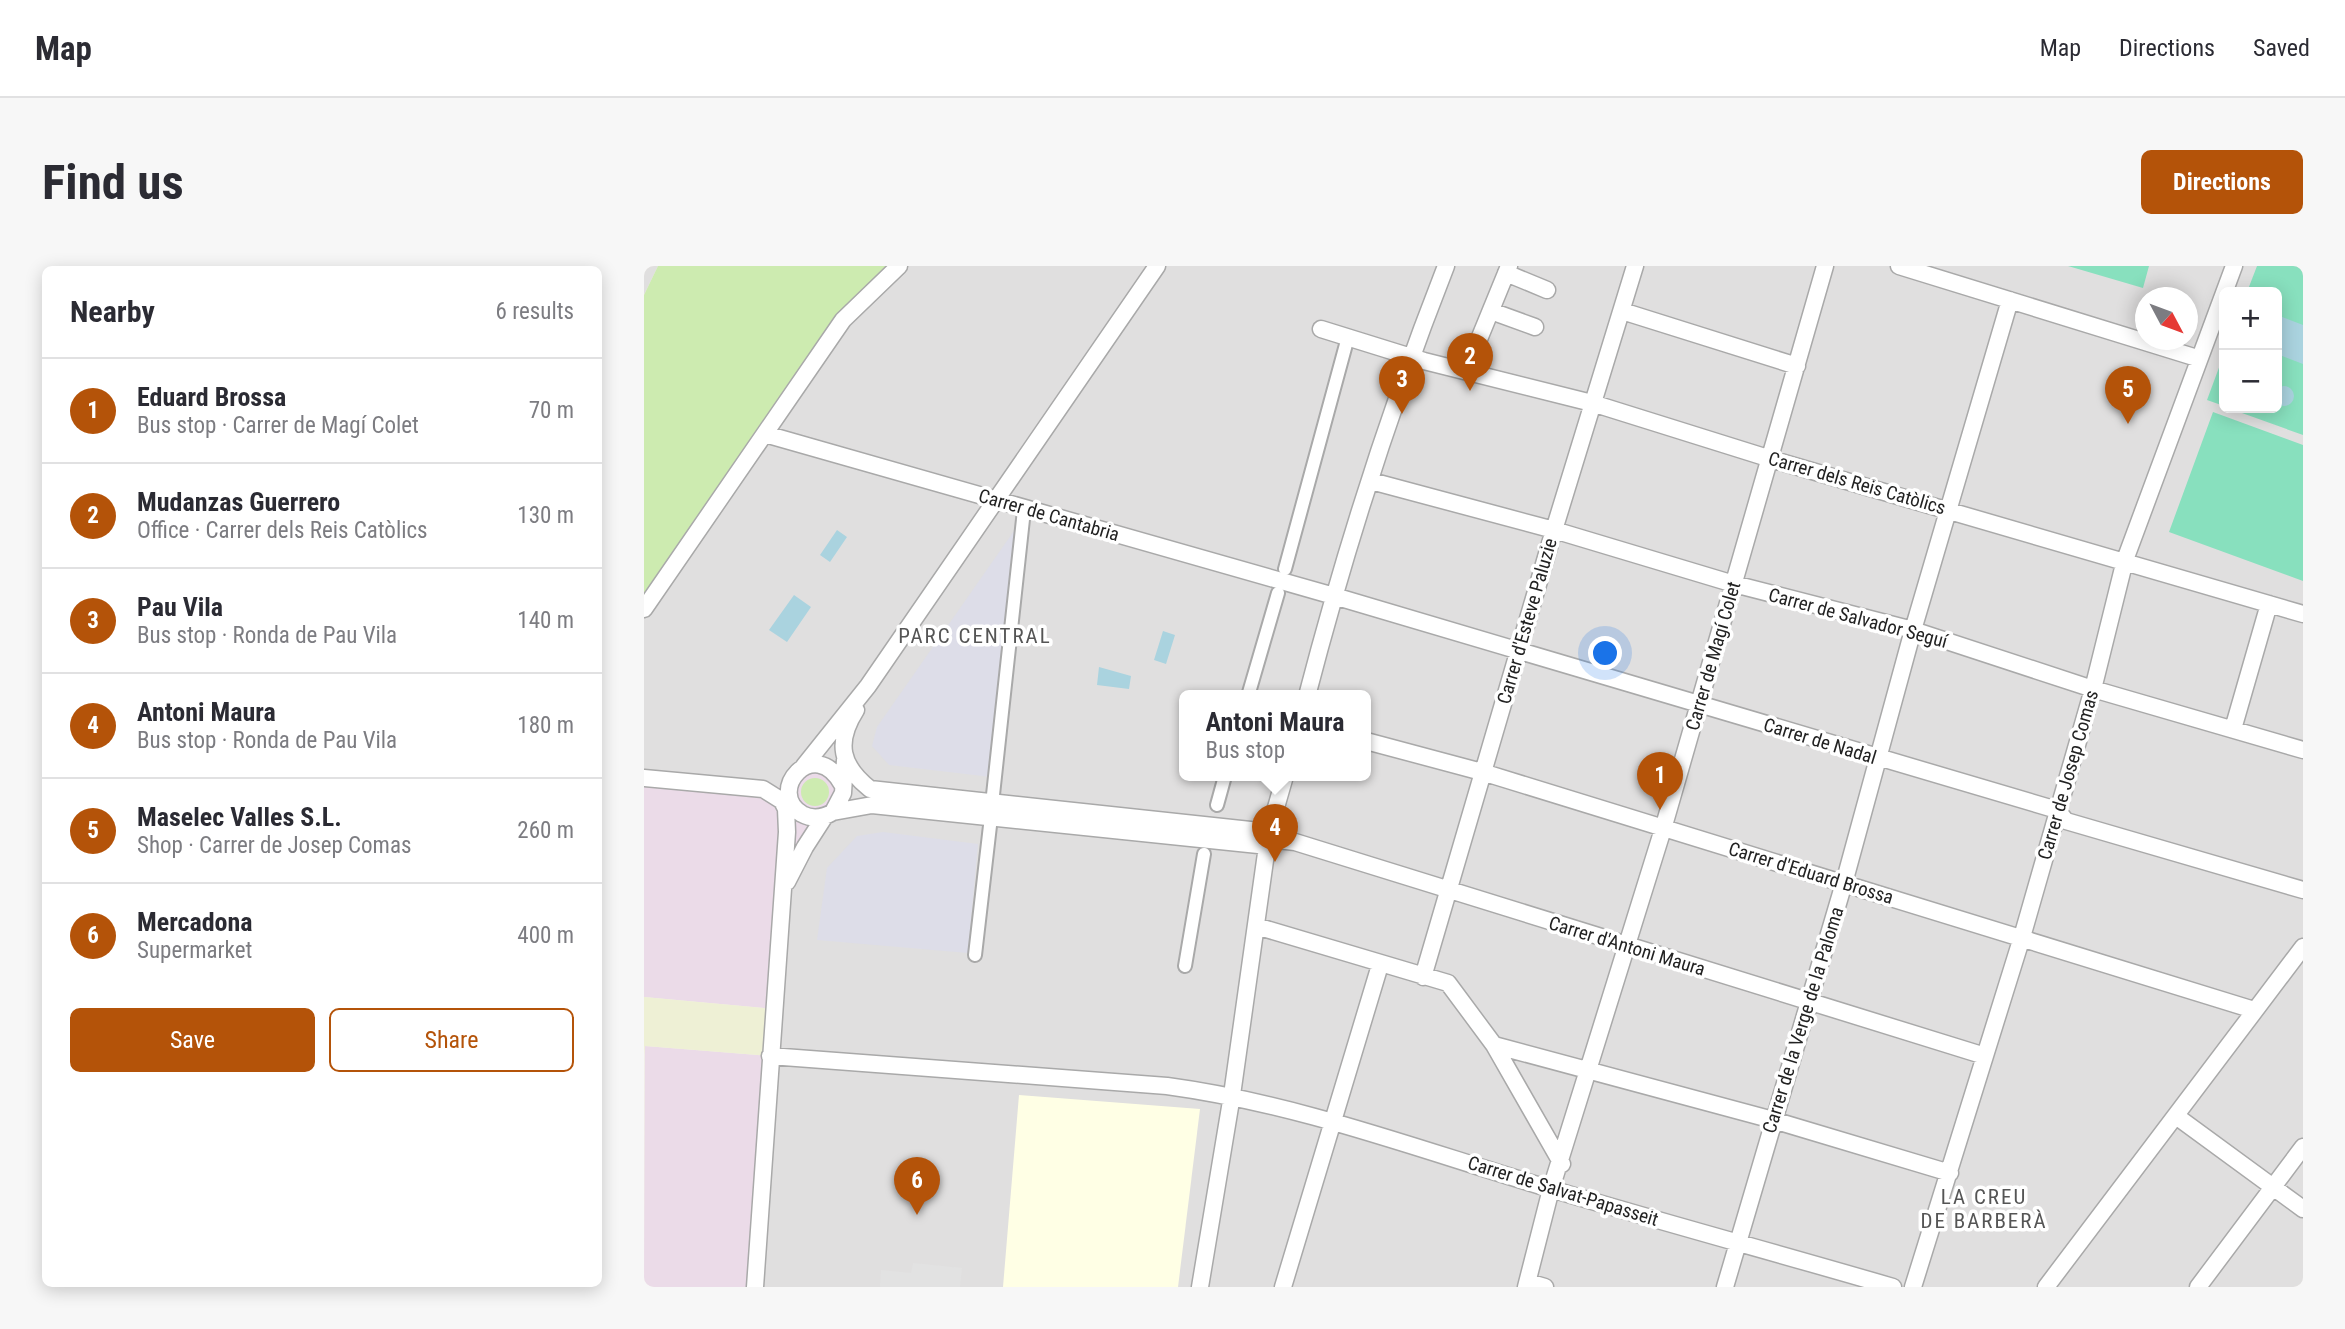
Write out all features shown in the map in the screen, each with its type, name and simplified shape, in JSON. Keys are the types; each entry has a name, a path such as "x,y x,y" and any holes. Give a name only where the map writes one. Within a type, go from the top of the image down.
{"street":[{"path":"644,609 843,320 899,266"},
{"path":"798,811 789,797 789,788 797,772 868,686 1157,266"},
{"path":"1309,690 1334,596 1410,357 1446,266"},
{"name":"Carrer d'Esteve Paluzie","path":"1423,978 1554,530 1635,266"},
{"name":"Carrer de Magí Colet","path":"1527,1284 1551,1189 1562,1164 1663,828 1825,266"},
{"path":"1899,266 2197,358"},
{"name":"Carrer de Josep Comas","path":"1913,1287 2022,937 2093,689 2125,561 2197,358 2234,266"},
{"path":"1466,371 1508,270 1547,290"},
{"name":"Carrer de la Verge de la Paloma","path":"1725,1287 1844,883 1913,630 2010,300"},
{"path":"1491,311 1535,327"},
{"path":"1622,311 1797,366"},
{"name":"Carrer dels Reis Catòlics","path":"1321,328 1410,357 1592,403 1771,459 2303,614"},
{"path":"1285,569 1348,337"},
{"name":"Carrer de Cantabria","path":"765,434 995,499 1024,510 1334,596"},
{"name":"Carrer de Salvador Seguí","path":"1371,481 1554,530 1734,584 1913,630 2093,689 2303,750"},
{"path":"975,955 1024,510"},
{"path":"1250,690 1278,593"},
{"name":"Carrer de Nadal","path":"1334,596 2057,810 2066,821 2303,890"},
{"path":"2232,730 2269,604"},
{"path":"783,894 799,858 843,793 845,733 868,686"},
{"name":"Carrer d'Eduard Brossa","path":"1371,742 1482,772 2254,1010"},
{"path":"804,766 820,764 843,772 870,789 992,811"},
{"path":"644,778 763,789 807,817 872,805 992,811"},
{"path":"1217,805 1224,781"},
{"path":"1200,1287 1232,1095 1268,839 1283,781"},
{"path":"755,1287 788,817 781,799"},
{"name":"Carrer d'Antoni Maura","path":"992,811 1295,842 1985,1056"},
{"path":"1185,966 1204,854"},
{"path":"1256,926 1423,978 1448,983 1494,1045 1562,1164"},
{"path":"2046,1287 2303,947"},
{"path":"1283,1287 1380,965"},
{"path":"1494,1045 1773,1120 1950,1173"},
{"name":"Carrer de Salvat-Papasseit","path":"770,1056 1167,1086 1232,1095 1334,1120 1551,1189 1893,1287"},
{"path":"2176,1116 2303,1209"},
{"path":"2198,1287 2303,1147"},
{"path":"1527,1284 1545,1287"}],"shaded area":[{"path":"644,266 658,266 644,295"},
{"path":"899,266 2303,266 2303,1287 755,1287 789,788 644,777 644,609 843,320"},
{"path":"1016,528 991,777 889,765 872,746 877,727"},
{"path":"813,764 842,784 793,869 774,1009 644,997 644,777 788,788"},
{"path":"883,832 978,844 968,953 817,940 827,868 857,836"},
{"path":"644,997 774,1009 770,1056 645,1046 644,1054"},
{"path":"645,1046 770,1056 755,1287 644,1287"},
{"path":"1019,1095 1200,1109 1178,1287 1003,1287"},
{"path":"913,1263 962,1268 960,1287 880,1287 881,1270 911,1273"}],"green space":[{"path":"658,266 899,266 843,320 644,609 644,295"},
{"path":"2068,266 2149,266 2143,287"},
{"path":"2257,266 2303,266 2303,435 2242,413 2282,413 2282,287 2249,287"},
{"path":"2219,368 2219,404 2207,400"},
{"path":"2213,412 2303,445 2303,581 2169,532"},
{"path":"815,778 825,782 829,792 825,802 815,806 805,802 801,792 805,782"}],"water":[{"path":"2282,317 2303,325 2303,364 2282,356"},
{"path":"2282,386 2288,387 2293,392 2291,403 2282,406"},
{"path":"837,530 847,537 830,562 820,555"},
{"path":"794,595 811,607 787,642 769,630"},
{"path":"1163,631 1175,635 1166,664 1154,660"},
{"path":"1099,667 1131,676 1129,689 1097,685"}],"place":[{"name":"Mudanzas Guerrero","path":"1470,391"},
{"name":"Pau Vila","path":"1402,414"},
{"name":"Maselec Valles S.L.","path":"2128,424"},
{"name":"Eduard Brossa","path":"1660,810"},
{"name":"Antoni Maura","path":"1275,862"},
{"name":"Mercadona","path":"917,1215"}],"district":[{"name":"PARC CENTRAL","path":"975,636"},
{"name":"LA CREU DE BARBERÀ","path":"1984,1209"}]}
